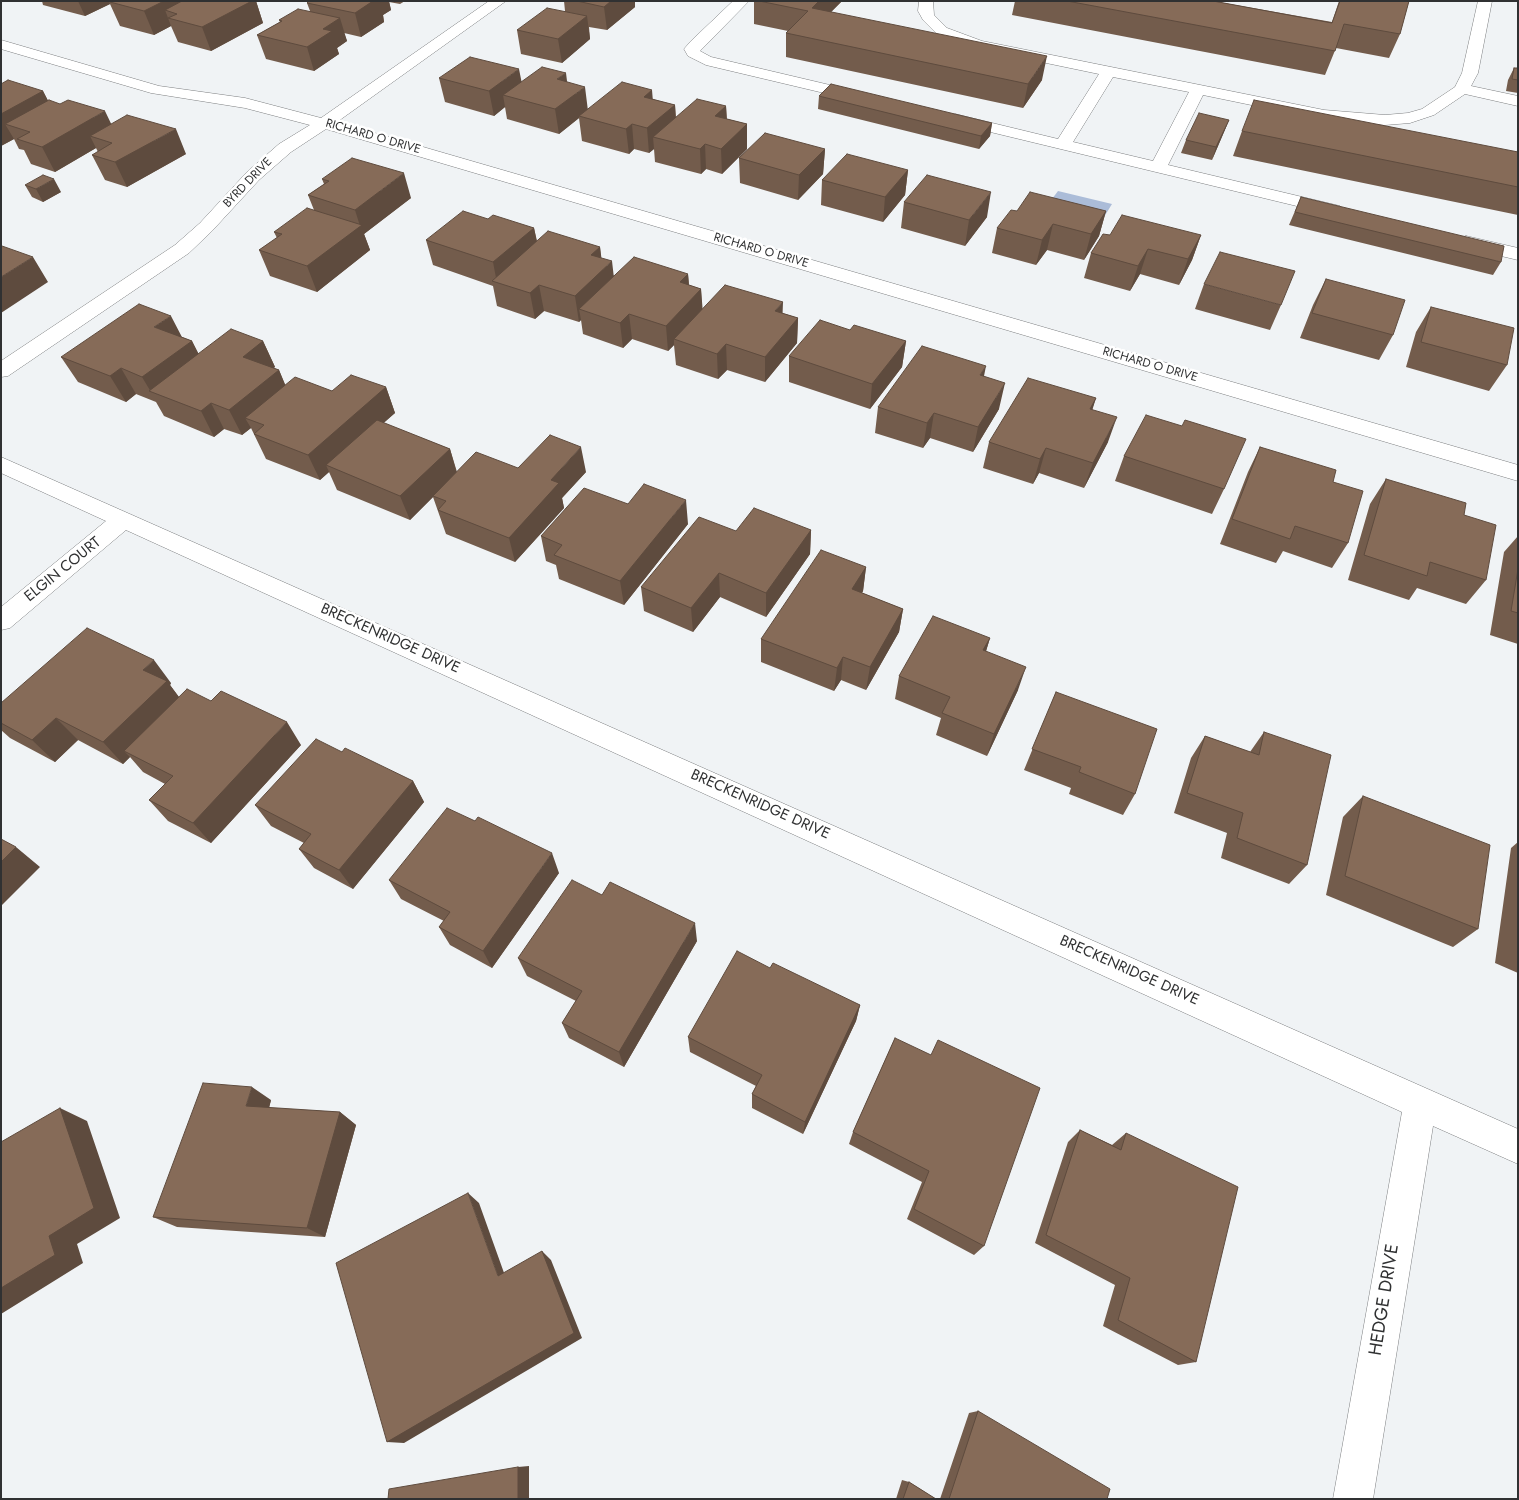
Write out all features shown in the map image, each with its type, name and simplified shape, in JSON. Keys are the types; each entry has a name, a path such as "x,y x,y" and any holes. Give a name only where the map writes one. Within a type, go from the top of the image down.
{"street":[{"name":"BYRD DRIVE","path":"1,371 182,250 206,228 266,163 499,1"},
{"path":"742,1 696,44 692,49 693,53 706,60 879,101"},
{"path":"926,1 925,11 931,22 942,31 956,38 1004,51 1324,115 1385,120 1410,118 1428,112 1452,98 1462,89 1470,73 1484,1"},
{"name":"RICHARD O DRIVE","path":"1,44 157,90 245,103 324,122 1518,473"},
{"path":"1063,145 1108,72"},
{"path":"1462,89 1518,101"},
{"path":"1158,168 1198,90"},
{"path":"942,116 1351,214"},
{"path":"1454,239 1518,254"},
{"name":"BRECKENRIDGE DRIVE","path":"1,464 1518,1147"},
{"name":"ELGIN COURT","path":"1,621 124,519"},
{"name":"HEDGE DRIVE","path":"1352,1499 1420,1102"}],"water":[{"path":"1058,191 1112,204 1104,217 1049,203"}],"building":[{"path":"164,1 144,11 110,2"},
{"path":"182,1 252,1 202,27 168,18 177,14 165,10"},
{"path":"309,1 373,1 355,13 307,3"},
{"path":"577,1 611,1 604,7"},
{"path":"759,1 819,1 812,8 1047,56 1028,84 786,33 808,11"},
{"path":"1067,1 1213,1 1332,23 1340,1 1409,1 1400,34 1344,24 1335,51"},
{"path":"547,8 587,16 558,39 517,30"},
{"path":"298,9 340,18 323,29 332,31 307,47 257,35 282,21 279,20"},
{"path":"470,57 519,69 489,91 439,78"},
{"path":"542,67 566,73 557,79 585,87 555,109 503,95"},
{"path":"1514,68 1518,68 1518,80 1512,79"},
{"path":"8,80 43,91 1,114 1,84"},
{"path":"622,82 652,90 644,97 675,105 647,128 632,124 626,129 579,116"},
{"path":"831,84 992,123 981,136 819,96"},
{"path":"697,99 726,106 715,116 747,124 721,149 705,144 700,149 653,137"},
{"path":"49,100 60,104 68,100 105,111 42,147 17,139 30,132 5,124"},
{"path":"1254,100 1518,152 1518,187 1242,131"},
{"path":"1199,113 1229,120 1216,147 1186,140"},
{"path":"127,115 176,129 115,162 92,155 112,143 90,136"},
{"path":"765,133 825,149 799,175 739,158"},
{"path":"847,154 908,170 885,197 822,180"},
{"path":"352,158 404,173 355,210 308,195 329,181 322,179"},
{"path":"43,175 54,179 36,189 25,185"},
{"path":"927,175 991,192 969,220 904,202"},
{"path":"1030,192 1106,211 1091,234 1053,224 1042,240 997,228 1011,210 1017,211"},
{"path":"1301,197 1504,246 1501,262 1295,212"},
{"path":"307,208 362,225 307,266 259,250 282,234 274,232"},
{"path":"463,211 488,219 493,215 534,228 493,262 426,240"},
{"path":"1122,215 1201,235 1188,259 1148,249 1138,266 1091,253 1103,234 1110,235"},
{"path":"548,231 600,247 591,255 612,261 575,296 539,285 530,293 492,281"},
{"path":"2,246 33,257 1,277"},
{"path":"1220,252 1295,271 1281,305 1204,284"},
{"path":"634,257 688,274 680,282 701,289 666,326 629,314 620,323 579,309"},
{"path":"1326,279 1405,300 1393,335 1312,313"},
{"path":"725,285 783,302 775,311 798,318 765,357 726,344 717,354 674,339"},
{"path":"139,304 171,316 154,327 192,341 142,377 121,368 110,376 61,357"},
{"path":"1431,307 1514,328 1507,365 1421,342"},
{"path":"820,320 850,330 854,325 906,341 872,384 789,356"},
{"path":"231,329 263,341 243,357 279,370 229,410 211,403 201,411 149,391"},
{"path":"922,346 986,366 980,375 1005,383 978,427 934,413 927,423 878,407"},
{"path":"351,375 386,387 308,455 254,434 264,425 245,418 295,377 332,391"},
{"path":"1028,378 1096,398 1090,409 1117,417 1093,463 1046,448 1040,459 989,442"},
{"path":"1146,415 1182,426 1185,420 1246,439 1224,489 1124,456"},
{"path":"377,420 450,449 400,496 326,465"},
{"path":"550,435 581,447 551,480 559,483 509,538 438,510 446,501 433,496 476,452 518,468"},
{"path":"1260,447 1336,470 1333,482 1363,491 1348,543 1295,526 1290,539 1232,519"},
{"path":"1386,479 1466,503 1464,515 1496,525 1486,580 1430,562 1427,576 1364,555"},
{"path":"644,484 686,500 620,581 554,555 562,545 541,536 584,488 628,504"},
{"path":"754,508 811,530 766,593 719,573 691,608 641,587 699,517 736,531"},
{"path":"821,550 866,567 852,589 903,609 870,667 843,657 837,668 761,639"},
{"path":"1518,569 1518,613 1511,611"},
{"path":"933,616 990,638 983,650 1026,667 994,734 942,713 950,697 899,676"},
{"path":"87,628 154,660 143,670 167,681 103,742 56,718 32,740 1,723 1,703"},
{"path":"187,689 211,701 221,691 287,722 193,823 149,800 173,776 124,751"},
{"path":"1056,692 1157,729 1135,794 1079,772 1081,767 1032,749"},
{"path":"1264,732 1331,755 1307,865 1237,838 1243,813 1187,793 1205,736 1259,755"},
{"path":"316,739 342,752 345,748 413,781 339,870 299,849 311,834 255,805"},
{"path":"1363,796 1490,845 1478,929 1345,876"},
{"path":"447,808 475,821 478,817 552,853 483,951 439,927 450,912 389,880"},
{"path":"1,839 16,847 1,862"},
{"path":"572,880 602,895 610,882 695,923 619,1052 562,1023 582,991 518,958"},
{"path":"737,951 770,968 773,963 860,1005 805,1122 752,1094 762,1075 688,1037"},
{"path":"895,1038 931,1055 938,1040 1040,1088 984,1246 914,1209 929,1171 853,1132"},
{"path":"203,1083 252,1087 246,1106 340,1112 307,1228 153,1217"},
{"path":"60,1108 94,1208 49,1236 55,1255 1,1288 1,1142"},
{"path":"1080,1130 1121,1150 1126,1133 1238,1187 1196,1362 1118,1320 1130,1278 1046,1235"},
{"path":"468,1193 498,1276 542,1251 574,1333 387,1442 336,1263"},
{"path":"978,1411 1110,1489 1107,1499 949,1499"},
{"path":"518,1467 518,1499 388,1499 389,1489"},
{"path":"909,1482 936,1499 903,1499"}]}
